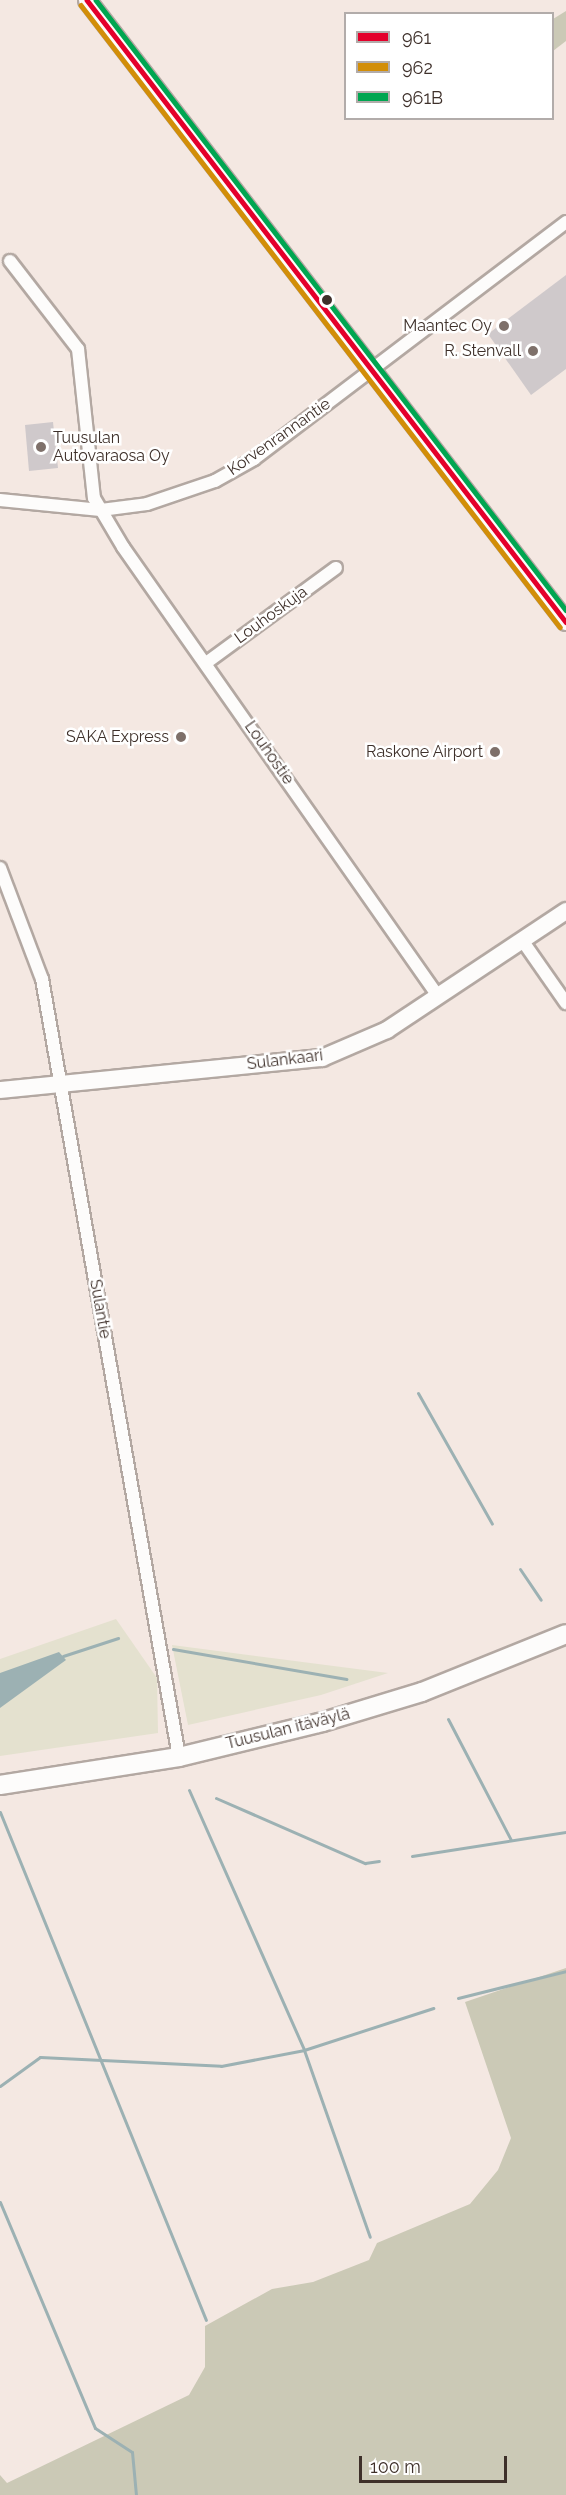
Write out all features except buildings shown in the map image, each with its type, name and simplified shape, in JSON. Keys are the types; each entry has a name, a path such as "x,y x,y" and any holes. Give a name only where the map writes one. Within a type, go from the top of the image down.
{"main road":[{"name":"Tuusulan itäväylä","path":"0,1785 179,1757 323,1722 422,1692 566,1634"}],"street":[{"path":"87,0 374,368 566,622"},
{"name":"Korvenrannantie","path":"0,500 101,510 147,504 215,481 254,459 566,222"},
{"name":"Louhostie","path":"10,261 78,349 93,491 101,510 438,996"},
{"name":"Louhoskuja","path":"206,663 336,568"},
{"name":"Sulantie","path":"0,868 42,979 179,1757"},
{"name":"Sulankaari","path":"0,1090 322,1058 387,1030 566,911"},
{"path":"522,940 566,1003"}],"shaded area":[{"path":"566,11 566,41 554,50 554,18"},
{"path":"116,1619 157,1678 158,1733 0,1756 0,1659"},
{"path":"172,1645 388,1673 321,1695 188,1725"},
{"path":"59,1652 66,1660 0,1708 0,1673"},
{"path":"566,1968 566,2495 0,2495 0,2475 7,2483 189,2395 205,2367 205,2326 272,2289 313,2282 369,2260 377,2243 470,2204 498,2170 511,2138 465,2002"}],"waterway":[{"path":"418,1393 492,1524"},
{"path":"520,1569 541,1600"},
{"path":"63,1656 118,1638"},
{"path":"173,1649 346,1679"},
{"path":"448,1719 511,1840"},
{"path":"189,1790 304,2050 370,2237"},
{"path":"216,1798 365,1863 379,1861"},
{"path":"0,1812 206,2320"},
{"path":"412,1856 566,1832"},
{"path":"458,1998 566,1971"},
{"path":"0,2086 40,2057 221,2066 304,2050 433,2008"},
{"path":"0,2202 95,2428 132,2452 136,2495"}],"transit line":[{"name":"961","path":"87,0 566,622"},
{"name":"961B","path":"96,0 566,610"},
{"name":"962","path":"81,5 560,627"}],"place":[{"name":"Maantec Oy","path":"504,326"},
{"name":"R. Stenvall","path":"533,351"},
{"name":"Tuusulan Autovaraosa Oy","path":"41,447"},
{"name":"SAKA Express","path":"181,737"},
{"name":"Raskone Airport","path":"495,752"}]}
